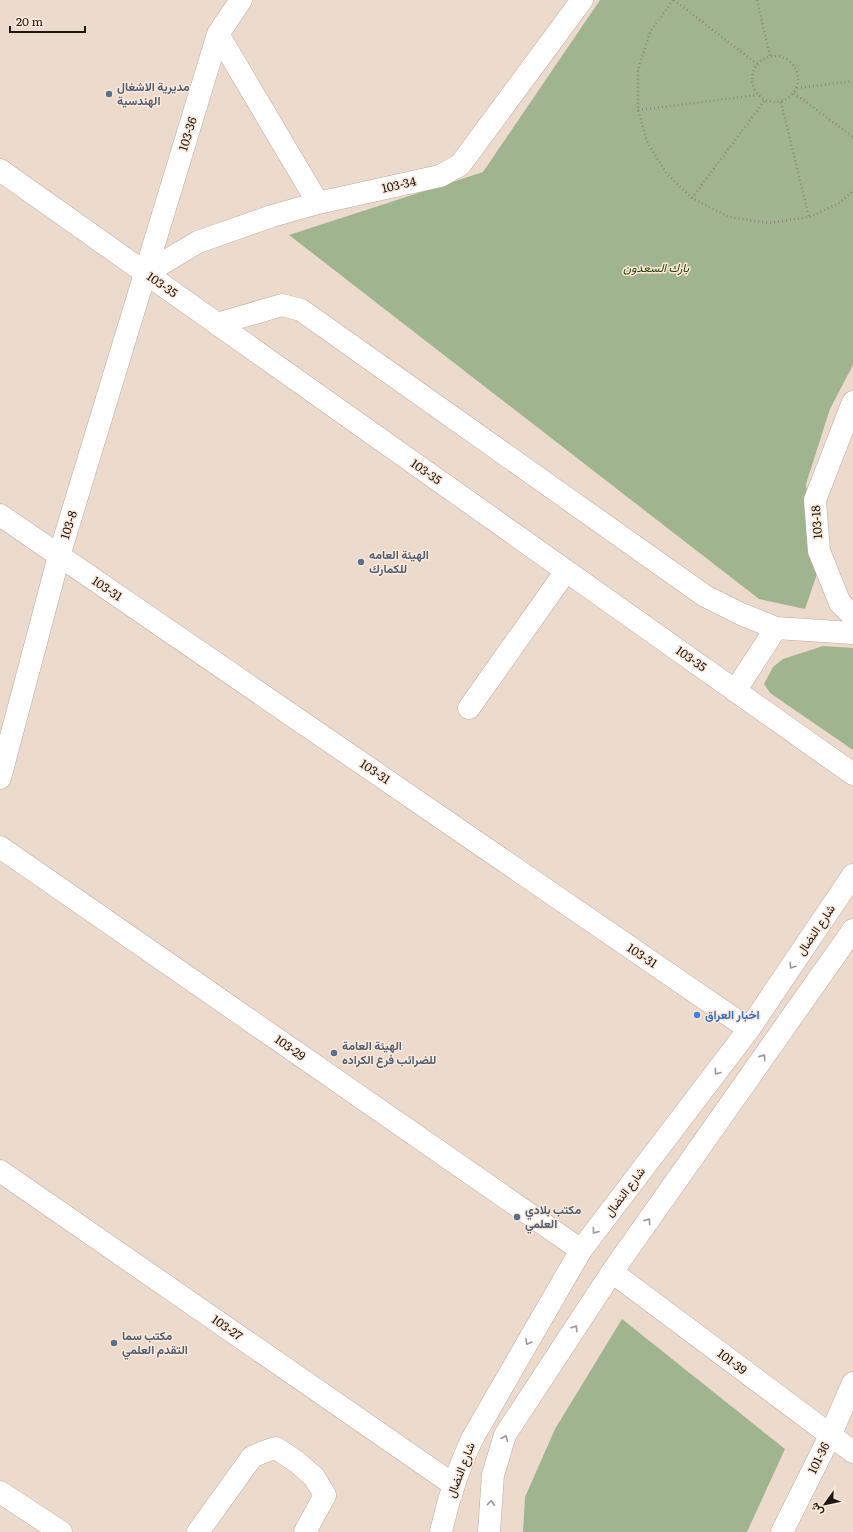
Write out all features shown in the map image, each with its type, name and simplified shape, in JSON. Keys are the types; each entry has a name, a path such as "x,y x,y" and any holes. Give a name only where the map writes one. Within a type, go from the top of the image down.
{"street":[{"name":"103-36","path":"146,273 218,34 241,0"},
{"name":"103-34","path":"146,273 198,242 272,216 318,203 440,176 460,165 582,0"},
{"path":"218,34 318,203"},
{"name":"103-35","path":"0,170 853,774"},
{"name":"103-8","path":"0,778 59,556 146,273"},
{"path":"217,324 282,305 301,310 705,596 742,614 776,628 853,633"},
{"name":"103-18","path":"853,402 815,500 818,551 840,603 853,616"},
{"name":"103-31","path":"0,515 749,1029"},
{"path":"469,708 566,571"},
{"path":"735,691 776,628"},
{"name":"103-29","path":"0,847 581,1250"},
{"name":"شارع النضال","path":"441,1532 462,1461 472,1439 581,1250 749,1029 853,876"},
{"path":"489,1532 493,1475 505,1435 612,1272 853,930"},
{"name":"103-27","path":"0,1171 454,1485"},
{"name":"101-39","path":"612,1272 853,1452"},
{"name":"101-36","path":"782,1532 830,1436 853,1382"},
{"path":"198,1532 252,1457 276,1448 297,1462 314,1477 325,1495 306,1532"},
{"path":"0,1492 61,1532"}],"path":[{"path":"757,64 673,0 650,32 638,70 638,110 648,144 667,174 692,198 729,216 769,223 809,217 838,204 853,192"},
{"path":"757,0 770,56"},
{"path":"770,56 784,57 791,61 798,73 797,88 794,93 781,102 770,102 757,95 752,83 752,76 757,64 770,56"},
{"path":"797,88 853,81"},
{"path":"794,93 853,137"},
{"path":"638,110 757,95"},
{"path":"692,198 765,100"},
{"path":"781,102 809,217"}],"green space":[{"name":"بارك السعدون","path":"600,0 853,0 853,365 830,409 806,484 818,571 805,609 759,599 289,235 483,172"},
{"path":"823,646 853,648 853,750 770,693 764,684 773,667 783,659"},
{"path":"622,1319 785,1449 747,1532 523,1532 525,1497 555,1429"}],"place":[{"name":"مديرية الاشغال الهندسية","path":"109,94"},
{"name":"الهيئة العامه للكمارك","path":"361,562"},
{"name":"اخبار العراق","path":"697,1015"},
{"name":"الهيئة العامة للضرائب فرع الكراده","path":"334,1053"},
{"name":"مكتب بلادي العلمي","path":"517,1217"},
{"name":"مكتب سما التقدم العلمي","path":"114,1343"}]}
